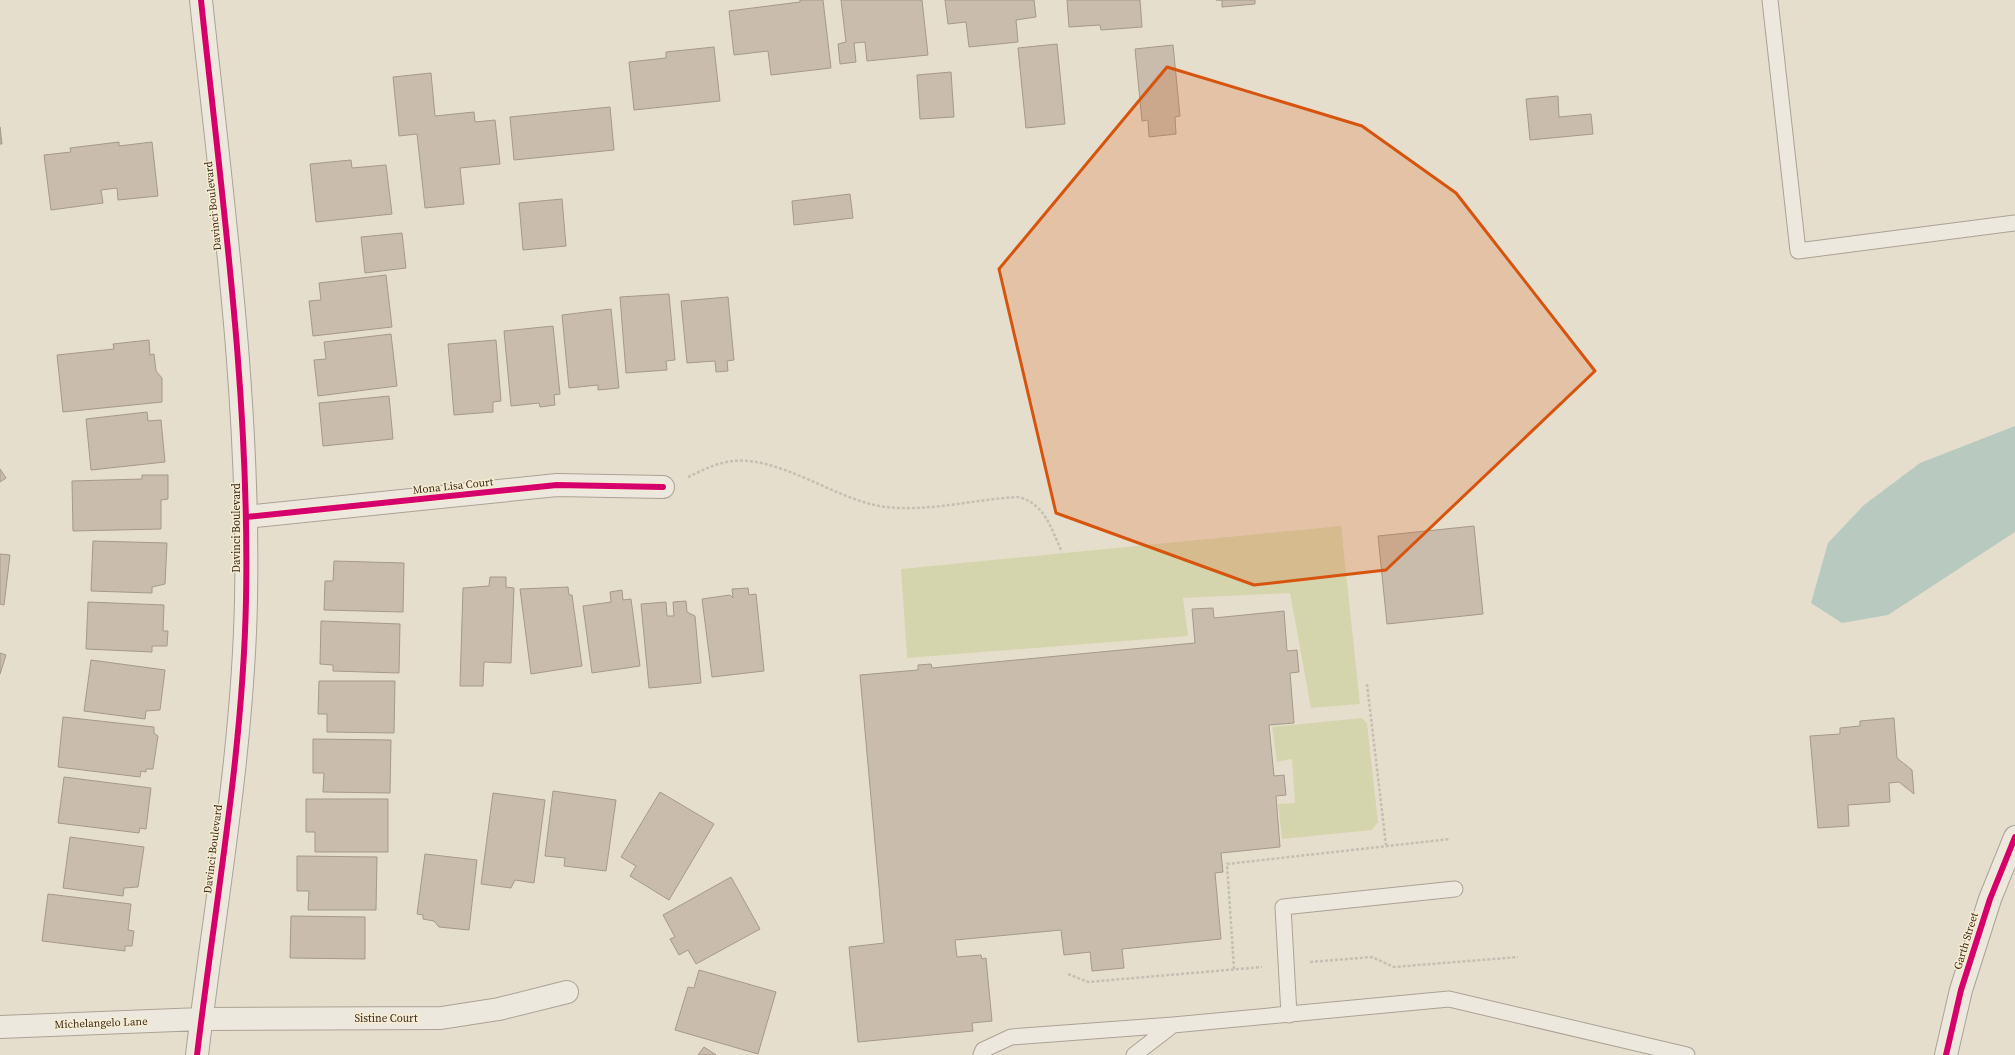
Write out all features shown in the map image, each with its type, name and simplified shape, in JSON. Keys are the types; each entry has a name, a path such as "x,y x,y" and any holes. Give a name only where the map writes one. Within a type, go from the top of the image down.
{"street":[{"name":"Davinci Boulevard","path":"197,1055 237,735 246,603 245,462 236,334 201,0"},
{"name":"Mona Lisa Court","path":"246,517 557,485 663,488"},
{"name":"Garth Street","path":"1946,1055 1961,990 1988,906 2015,836"},
{"name":"Sistine Court","path":"201,1019 441,1018 499,1009 567,992"},
{"name":"Michelangelo Lane","path":"0,1027 201,1019"}],"lane":[{"path":"1770,0 1798,251 2015,223"},
{"path":"1289,1015 1283,907 1455,889"},
{"path":"981,1055 983,1050 1011,1037 1289,1015 1449,999 1687,1055"},
{"path":"1134,1055 1173,1025"}],"path":[{"path":"663,488 722,462 752,460 769,465 848,497 885,506 909,508 1019,497 1036,504 1042,511 1062,552"},
{"path":"1367,684 1386,845"},
{"path":"1234,969 1227,864 1450,839"}],"highlighted area":[{"path":"1167,67 1362,126 1456,193 1595,371 1386,570 1254,585 1056,513 999,269"}],"green space":[{"path":"1341,526 1360,704 1311,708 1290,593 1183,598 1188,636 907,658 901,569"},
{"path":"1362,718 1367,723 1378,822 1372,830 1282,839 1278,804 1295,803 1292,759 1277,762 1272,727"}],"shaded area":[{"path":"2015,426 2015,532 1888,615 1842,623 1811,603 1828,543 1864,505 1920,463"}],"building":[{"path":"800,0 823,0 831,68 771,75 768,51 734,55 729,11 800,2"},
{"path":"841,0 922,0 928,55 867,61 865,42 854,43 856,62 840,64 838,44 846,42"},
{"path":"945,0 1034,0 1036,17 1016,20 1018,42 969,47 966,22 948,24"},
{"path":"1067,0 1140,0 1142,27 1101,30 1100,25 1069,27"},
{"path":"1222,0 1255,0 1255,4 1222,7"},
{"path":"1057,44 1065,124 1026,128 1018,48"},
{"path":"1173,45 1180,116 1175,117 1176,134 1149,137 1148,120 1142,121 1135,49"},
{"path":"714,47 720,101 634,110 629,62 666,58 666,52"},
{"path":"951,72 954,117 920,119 917,75"},
{"path":"431,73 435,116 474,112 475,122 495,120 500,164 460,168 464,204 425,208 417,134 399,136 393,77"},
{"path":"1558,96 1559,117 1591,114 1593,134 1530,140 1526,99"},
{"path":"610,107 614,150 514,160 510,117"},
{"path":"0,127 2,144 0,144"},
{"path":"119,142 119,146 152,142 158,196 118,200 117,188 101,190 103,203 51,210 44,155 71,152 70,148"},
{"path":"351,160 352,168 386,165 392,214 316,222 310,164"},
{"path":"850,194 853,218 794,225 792,201"},
{"path":"562,199 566,246 523,250 519,203"},
{"path":"402,233 406,268 365,273 361,237"},
{"path":"386,275 392,327 313,336 309,301 321,300 319,283"},
{"path":"669,294 675,360 666,361 667,370 626,373 620,297"},
{"path":"728,297 734,360 727,361 728,371 716,372 715,361 687,363 681,301"},
{"path":"611,309 619,388 598,390 598,385 569,388 562,315"},
{"path":"553,326 560,394 554,395 555,405 540,407 539,403 511,406 504,331"},
{"path":"391,334 397,386 318,396 314,360 326,359 324,342"},
{"path":"149,340 150,355 154,354 156,371 162,378 162,402 63,412 57,355 114,349 113,344"},
{"path":"496,340 501,401 493,402 493,412 454,415 448,344"},
{"path":"389,396 393,439 323,446 319,403"},
{"path":"147,412 148,421 161,420 165,462 91,470 86,419"},
{"path":"0,469 6,478 0,482"},
{"path":"142,475 168,475 168,499 161,500 161,529 73,531 72,481 142,479"},
{"path":"1474,526 1483,614 1387,624 1378,536"},
{"path":"93,541 167,543 165,584 152,587 152,593 91,591"},
{"path":"0,554 10,555 4,605 0,604"},
{"path":"334,561 404,563 403,612 324,610 325,581 333,581"},
{"path":"490,577 506,577 506,587 514,588 511,663 484,662 483,686 460,686 463,588 489,586"},
{"path":"568,587 569,595 572,595 582,666 531,674 520,589"},
{"path":"748,588 749,595 756,594 764,671 712,677 702,599 730,595 733,598 732,589"},
{"path":"622,590 623,600 631,599 640,666 592,673 583,606 611,602 610,592"},
{"path":"686,601 687,612 695,616 701,683 649,688 641,604 666,602 667,616 674,616 673,602"},
{"path":"88,602 164,605 163,631 168,631 167,646 152,646 152,652 86,649"},
{"path":"1213,608 1214,618 1284,611 1287,651 1297,650 1299,672 1290,673 1294,723 1269,725 1274,776 1284,775 1286,795 1276,796 1280,847 1221,853 1223,872 1215,873 1221,939 1122,949 1124,968 1092,971 1090,952 1064,955 1061,930 955,940 957,957 981,955 982,959 986,958 992,1021 972,1023 973,1031 858,1042 849,947 884,943 860,675 918,670 918,665 931,664 932,668 1195,643 1192,609"},
{"path":"321,621 400,624 399,673 333,671 333,665 320,664"},
{"path":"0,653 6,655 0,674"},
{"path":"91,660 165,670 160,710 146,711 145,719 84,711"},
{"path":"319,681 395,681 394,733 327,732 327,714 318,714"},
{"path":"63,717 154,727 154,733 158,736 153,769 146,769 146,772 141,771 140,777 58,767"},
{"path":"1894,718 1897,758 1912,770 1914,794 1899,782 1889,783 1890,802 1848,805 1849,826 1818,828 1810,736 1840,734 1840,728 1860,726 1860,721"},
{"path":"313,739 391,740 390,793 323,792 324,773 313,773"},
{"path":"64,777 151,788 146,829 140,828 139,833 58,823"},
{"path":"553,791 616,800 606,871 564,866 565,858 545,856"},
{"path":"660,792 714,824 669,900 630,876 636,866 621,857"},
{"path":"493,793 545,800 534,883 515,880 511,888 481,884"},
{"path":"306,799 388,799 388,852 315,852 315,832 306,832"},
{"path":"70,837 144,847 138,887 124,888 123,896 63,888"},
{"path":"425,854 477,860 469,930 439,927 434,921 423,919 423,915 417,914"},
{"path":"297,856 377,857 376,910 308,910 309,891 297,891"},
{"path":"731,877 760,929 696,964 688,950 679,955 670,939 675,937 663,915"},
{"path":"48,894 131,904 128,930 134,931 132,946 125,946 125,951 42,941"},
{"path":"291,916 365,917 365,959 290,958"},
{"path":"699,970 776,992 758,1054 675,1030 688,987 694,988"},
{"path":"704,1047 716,1055 698,1055"}],"cycle path":[{"path":"197,1055 234,771 240,714 246,600 244,449 239,374 226,224 201,0"},
{"path":"246,517 557,485 663,487"},
{"path":"1946,1055 1961,990 1990,899 2015,837"}]}
